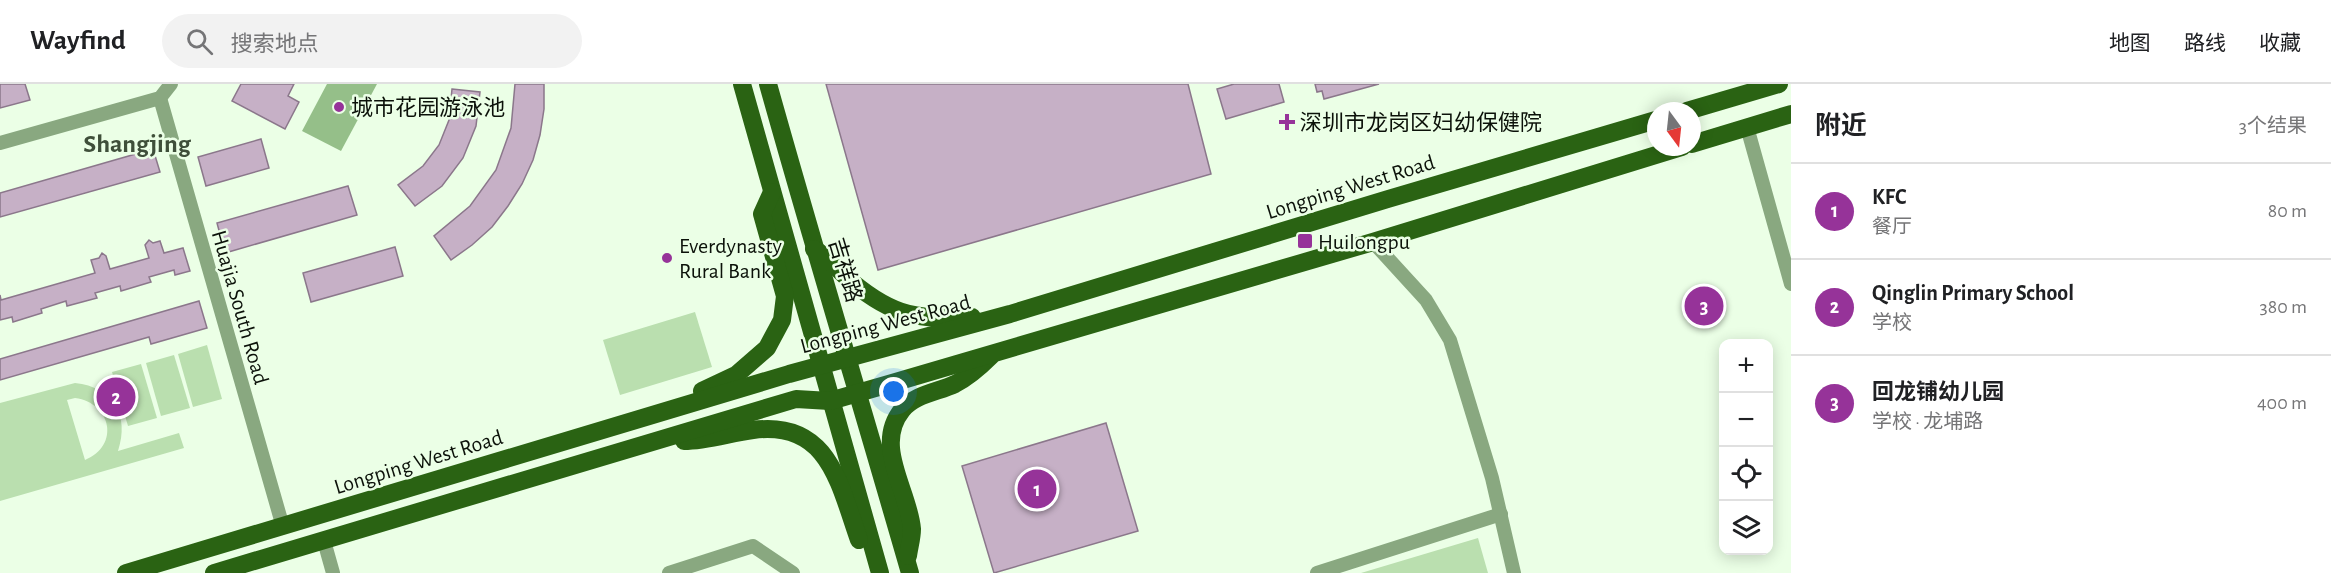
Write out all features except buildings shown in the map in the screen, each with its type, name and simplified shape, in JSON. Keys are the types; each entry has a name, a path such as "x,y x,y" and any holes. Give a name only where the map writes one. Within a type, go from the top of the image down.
{"main road":[{"path":"742,84 880,571"},
{"name":"吉祥路","path":"768,84 908,567"},
{"path":"1701,107 1779,84"},
{"path":"1701,141 1791,114"},
{"name":"Longping West Road","path":"126,573 649,416 1010,314 1647,123"},
{"path":"214,573 796,399 830,401 993,354 1373,242 1653,156"},
{"path":"649,416 736,375 767,348 782,320 785,296 762,214 772,192"},
{"path":"814,249 831,259 851,281 878,302 903,314 935,318 1010,314"},
{"path":"908,567 912,530 892,456 891,438 894,424 903,409 926,394 957,383 974,372 993,354"},
{"path":"661,439 696,441 775,428 801,435 823,453 835,470 861,545 880,571"}],"street":[{"path":"0,143 160,98 171,84"},
{"name":"Huajia South Road","path":"160,98 283,527"},
{"path":"1747,127 1791,284"},
{"path":"1373,242 1426,300 1450,340 1502,514 1514,573"},
{"path":"1317,573 1502,514"},
{"path":"324,541 333,573"},
{"path":"669,573 753,546 793,573"}],"shaded area":[{"name":"城市花园游泳池","path":"327,84 377,84 341,151 302,131"},
{"path":"695,312 712,367 620,395 603,340"},
{"path":"207,345 222,399 193,407 178,354"},
{"path":"174,355 190,408 161,416 146,363"},
{"path":"141,364 157,418 128,426 112,372"},
{"path":"75,383 88,386 108,397 120,415 122,426 118,451 179,433 184,448 0,501 0,403","holes":["75,398 87,402 104,416 107,436 96,454 85,460 67,400"]},
{"path":"1478,538 1488,573 1361,573"}],"place":[{"name":"城市花园游泳池","path":"339,107"},
{"name":"深圳市龙岗区妇幼保健院","path":"1287,122"},
{"name":"Huilongpu","path":"1305,241"},
{"name":"Everdynasty Rural Bank","path":"667,258"},
{"name":"回龙铺幼儿园","path":"1704,306"},
{"name":"Qinglin Primary School","path":"116,397"},
{"name":"KFC","path":"1037,489"}],"district":[{"name":"Shangjing","path":"137,143"}]}
